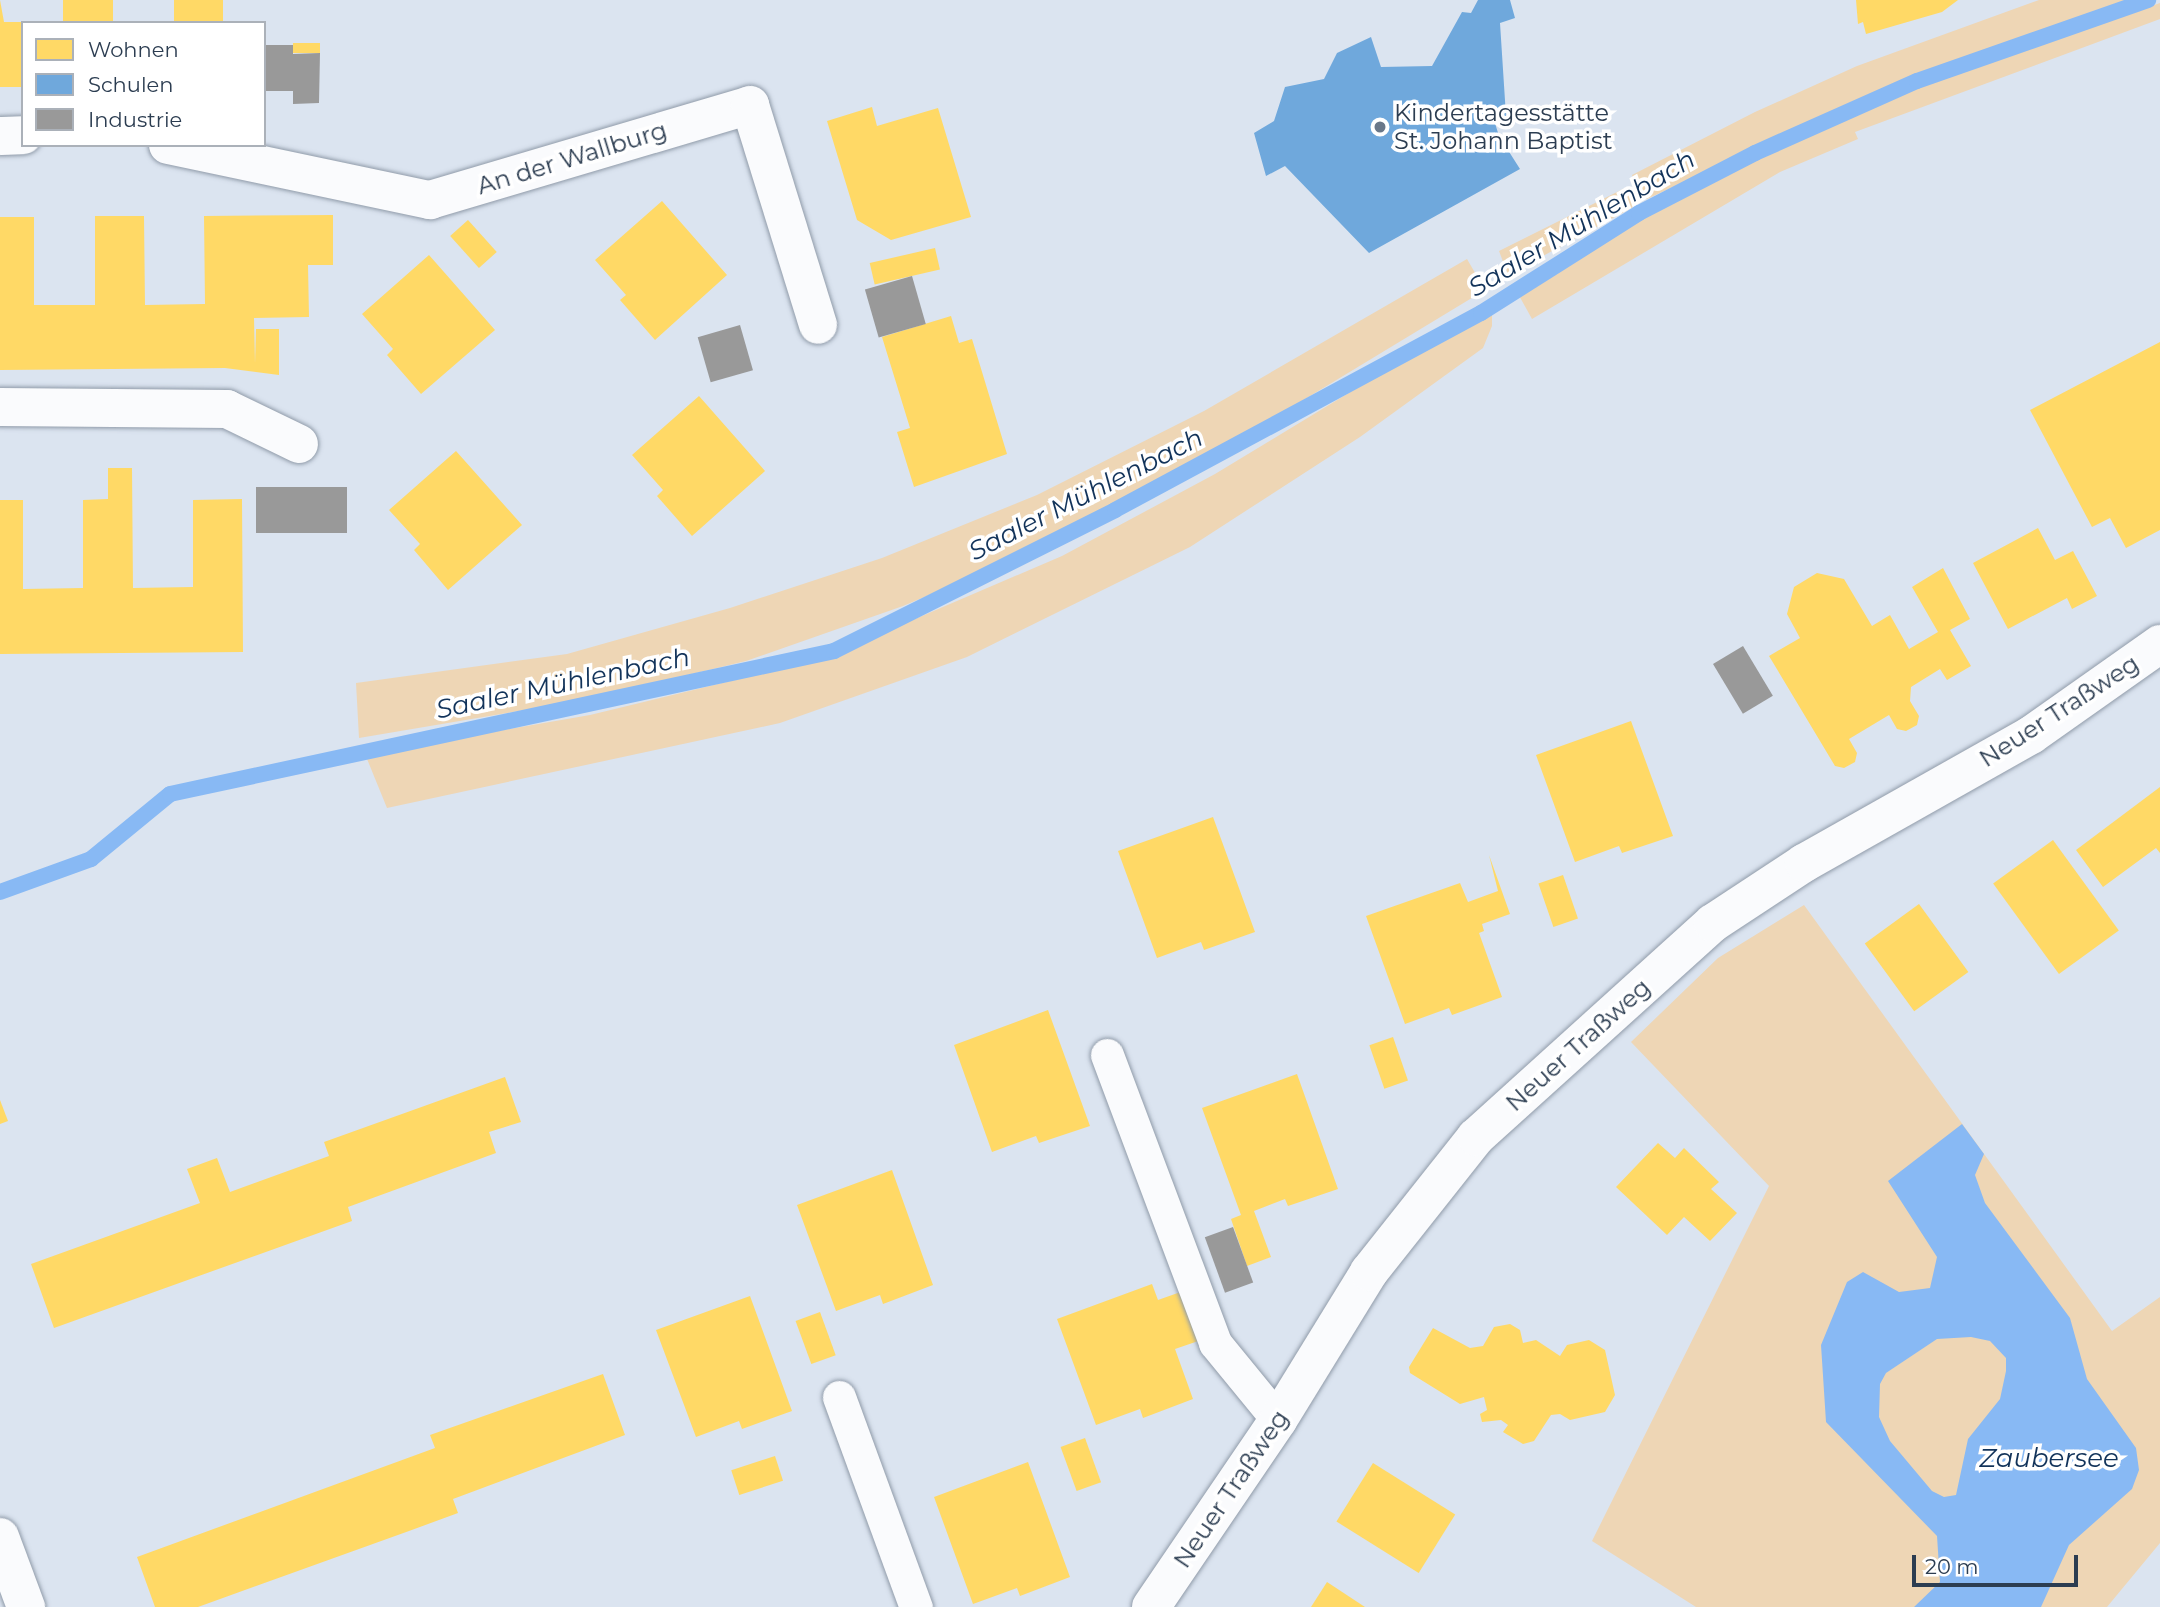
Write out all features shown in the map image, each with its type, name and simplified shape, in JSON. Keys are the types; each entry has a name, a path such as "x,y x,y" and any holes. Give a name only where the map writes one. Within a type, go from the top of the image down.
{"street":[{"name":"An der Wallburg","path":"177,147 430,200 750,105 818,325"},
{"path":"0,136 21,135"},
{"path":"0,407 227,409 299,444"},
{"name":"Neuer Traßweg","path":"1150,1607 1278,1420 1369,1272 1476,1136 1713,923 1804,863 2031,735 2160,644"},
{"path":"0,1536 26,1607"}],"lane":[{"path":"1107,1055 1215,1343 1278,1420"},
{"path":"839,1397 916,1607"}],"shaded area":[{"path":"2039,0 2128,0 1915,75 1647,199 1637,194 1632,175 1755,112 1857,66"},
{"path":"2160,3 2160,19 1855,132 1858,139 1780,172 1532,319 1516,290 1763,152 1920,86"},
{"path":"1627,187 1633,207 1508,275 1499,251"},
{"path":"1467,259 1485,290 1211,456 1054,542 903,606 746,661 584,700 359,738 356,683 567,654 730,608 882,558 1037,495 1204,411"},
{"path":"1492,306 1492,326 1483,348 1360,437 1190,547 967,657 780,723 387,808 365,754 590,715 751,676 908,622 1062,556 1215,474"},
{"path":"1804,905 2112,1331 2160,1297 2160,1543 2107,1607 1696,1607 1592,1541 1769,1186 1631,1042 1718,958"}],"water":[{"name":"Zaubersee","path":"1962,1124 1984,1154 1975,1175 1985,1203 2070,1318 2087,1379 2136,1448 2139,1470 2132,1489 2069,1545 2041,1607 1914,1607 1940,1582 1937,1536 1826,1422 1821,1345 1847,1282 1863,1272 1899,1292 1930,1288 1937,1257 1888,1181","holes":["1971,1337 1990,1341 2006,1358 2000,1399 1968,1439 1956,1495 1944,1497 1932,1491 1890,1441 1879,1417 1880,1384 1886,1373 1937,1339"]}],"building: Wohnen":[{"path":"0,0 4,22 21,22 21,87 0,87"},
{"path":"63,0 113,0 113,21 63,21"},
{"path":"174,0 223,0 223,21 174,21"},
{"path":"1856,0 1958,0 1942,12 1866,34 1863,22 1858,24"},
{"path":"293,43 320,43 320,53 293,53"},
{"path":"872,107 877,126 938,108 971,217 891,240 857,220 827,121"},
{"path":"662,201 727,275 655,340 620,300 626,295 595,260"},
{"path":"333,215 333,265 308,265 309,317 254,318 255,363 256,329 279,329 279,375 225,368 0,370 0,217 34,217 34,305 95,305 95,216 144,216 145,305 205,304 204,216"},
{"path":"468,220 497,252 479,268 450,236"},
{"path":"935,248 940,269 875,285 870,263"},
{"path":"429,255 495,330 421,394 387,355 393,349 362,314"},
{"path":"951,316 959,343 972,339 1007,454 914,487 897,432 910,428 882,337"},
{"path":"2160,342 2160,530 2126,548 2110,518 2092,527 2030,410"},
{"path":"699,396 765,471 692,536 657,496 663,490 632,455"},
{"path":"456,451 522,525 448,590 414,550 420,544 389,510"},
{"path":"108,468 132,468 133,588 193,587 193,500 242,499 243,652 0,654 0,500 23,500 23,589 83,588 83,500 108,499"},
{"path":"2038,528 2055,560 2073,551 2097,596 2072,609 2067,598 2008,629 1973,563"},
{"path":"1943,568 1970,619 1950,630 1971,666 1947,680 1940,669 1911,687 1910,701 1919,716 1917,725 1906,731 1897,729 1889,715 1849,739 1857,753 1855,762 1844,768 1835,766 1769,656 1800,638 1787,614 1794,587 1817,573 1844,579 1872,626 1890,615 1909,649 1938,632 1912,587"},
{"path":"1631,721 1673,836 1622,853 1619,846 1575,862 1536,755"},
{"path":"2160,787 2160,853 2156,848 2103,887 2076,850"},
{"path":"1213,817 1255,932 1204,950 1201,942 1157,958 1118,851"},
{"path":"2053,840 2119,931 2059,974 1993,883"},
{"path":"1489,855 1510,914 1482,924 1484,931 1479,933 1502,997 1452,1015 1449,1008 1405,1024 1366,916 1460,883 1468,902 1498,891"},
{"path":"1563,875 1578,918 1553,927 1538,883"},
{"path":"1919,904 1968,972 1914,1011 1865,943"},
{"path":"1048,1010 1090,1126 1039,1143 1036,1136 992,1152 954,1045"},
{"path":"1393,1037 1408,1080 1384,1089 1369,1045"},
{"path":"1297,1074 1338,1189 1288,1206 1285,1199 1254,1211 1271,1257 1247,1266 1231,1219 1241,1215 1202,1108"},
{"path":"505,1077 521,1122 489,1132 496,1153 348,1207 352,1221 54,1328 31,1264 200,1203 187,1169 217,1158 230,1192 329,1156 324,1142"},
{"path":"0,1100 8,1121 0,1124"},
{"path":"1658,1143 1675,1158 1684,1148 1719,1182 1711,1189 1737,1213 1710,1241 1684,1217 1667,1235 1616,1187"},
{"path":"892,1170 933,1285 883,1304 880,1295 836,1311 797,1205"},
{"path":"1152,1284 1158,1300 1189,1289 1207,1338 1175,1349 1193,1399 1143,1418 1140,1409 1096,1425 1057,1319"},
{"path":"750,1296 792,1411 742,1429 739,1421 696,1437 656,1330"},
{"path":"820,1312 836,1355 811,1364 796,1321"},
{"path":"1510,1324 1520,1330 1523,1343 1536,1340 1560,1356 1567,1345 1589,1340 1605,1350 1615,1395 1605,1412 1570,1420 1560,1414 1551,1415 1534,1441 1523,1444 1503,1432 1508,1425 1501,1420 1482,1422 1480,1414 1487,1410 1484,1397 1460,1404 1410,1373 1409,1367 1433,1328 1470,1348 1483,1346 1494,1327"},
{"path":"603,1374 625,1435 453,1499 458,1513 409,1531 198,1607 155,1607 137,1557 435,1448 430,1435"},
{"path":"1085,1438 1101,1482 1077,1491 1061,1447"},
{"path":"775,1456 783,1481 739,1495 731,1470"},
{"path":"1028,1462 1070,1577 1020,1596 1017,1588 973,1604 934,1497"},
{"path":"1373,1463 1455,1514 1419,1573 1336,1522"},
{"path":"1327,1582 1365,1607 1311,1607"}],"building: Schulen":[{"name":"Kindertagesstätte St. Johann Baptist","path":"1478,0 1510,0 1515,18 1500,23 1506,116 1494,120 1499,136 1520,169 1369,253 1285,166 1266,176 1254,133 1274,121 1285,87 1324,79 1337,53 1371,37 1381,67 1432,66 1462,12 1471,13"}],"building: Industrie":[{"path":"266,45 293,45 293,54 320,53 319,103 293,104 293,91 266,91"},
{"path":"912,276 926,324 879,338 865,290"},
{"path":"740,325 753,370 711,382 698,337"},
{"path":"256,487 347,487 347,533 256,533"},
{"path":"1743,646 1773,696 1743,714 1713,664"},
{"path":"1233,1227 1253,1282 1225,1293 1205,1237"}],"waterway":[{"name":"Saaler Mühlenbach","path":"0,892 91,859 170,794 834,651 1115,510 1481,313 1639,213 1755,153 1917,81 2148,0"}],"place":[{"name":"Kindertagesstätte St. Johann Baptist","path":"1380,127"}]}
